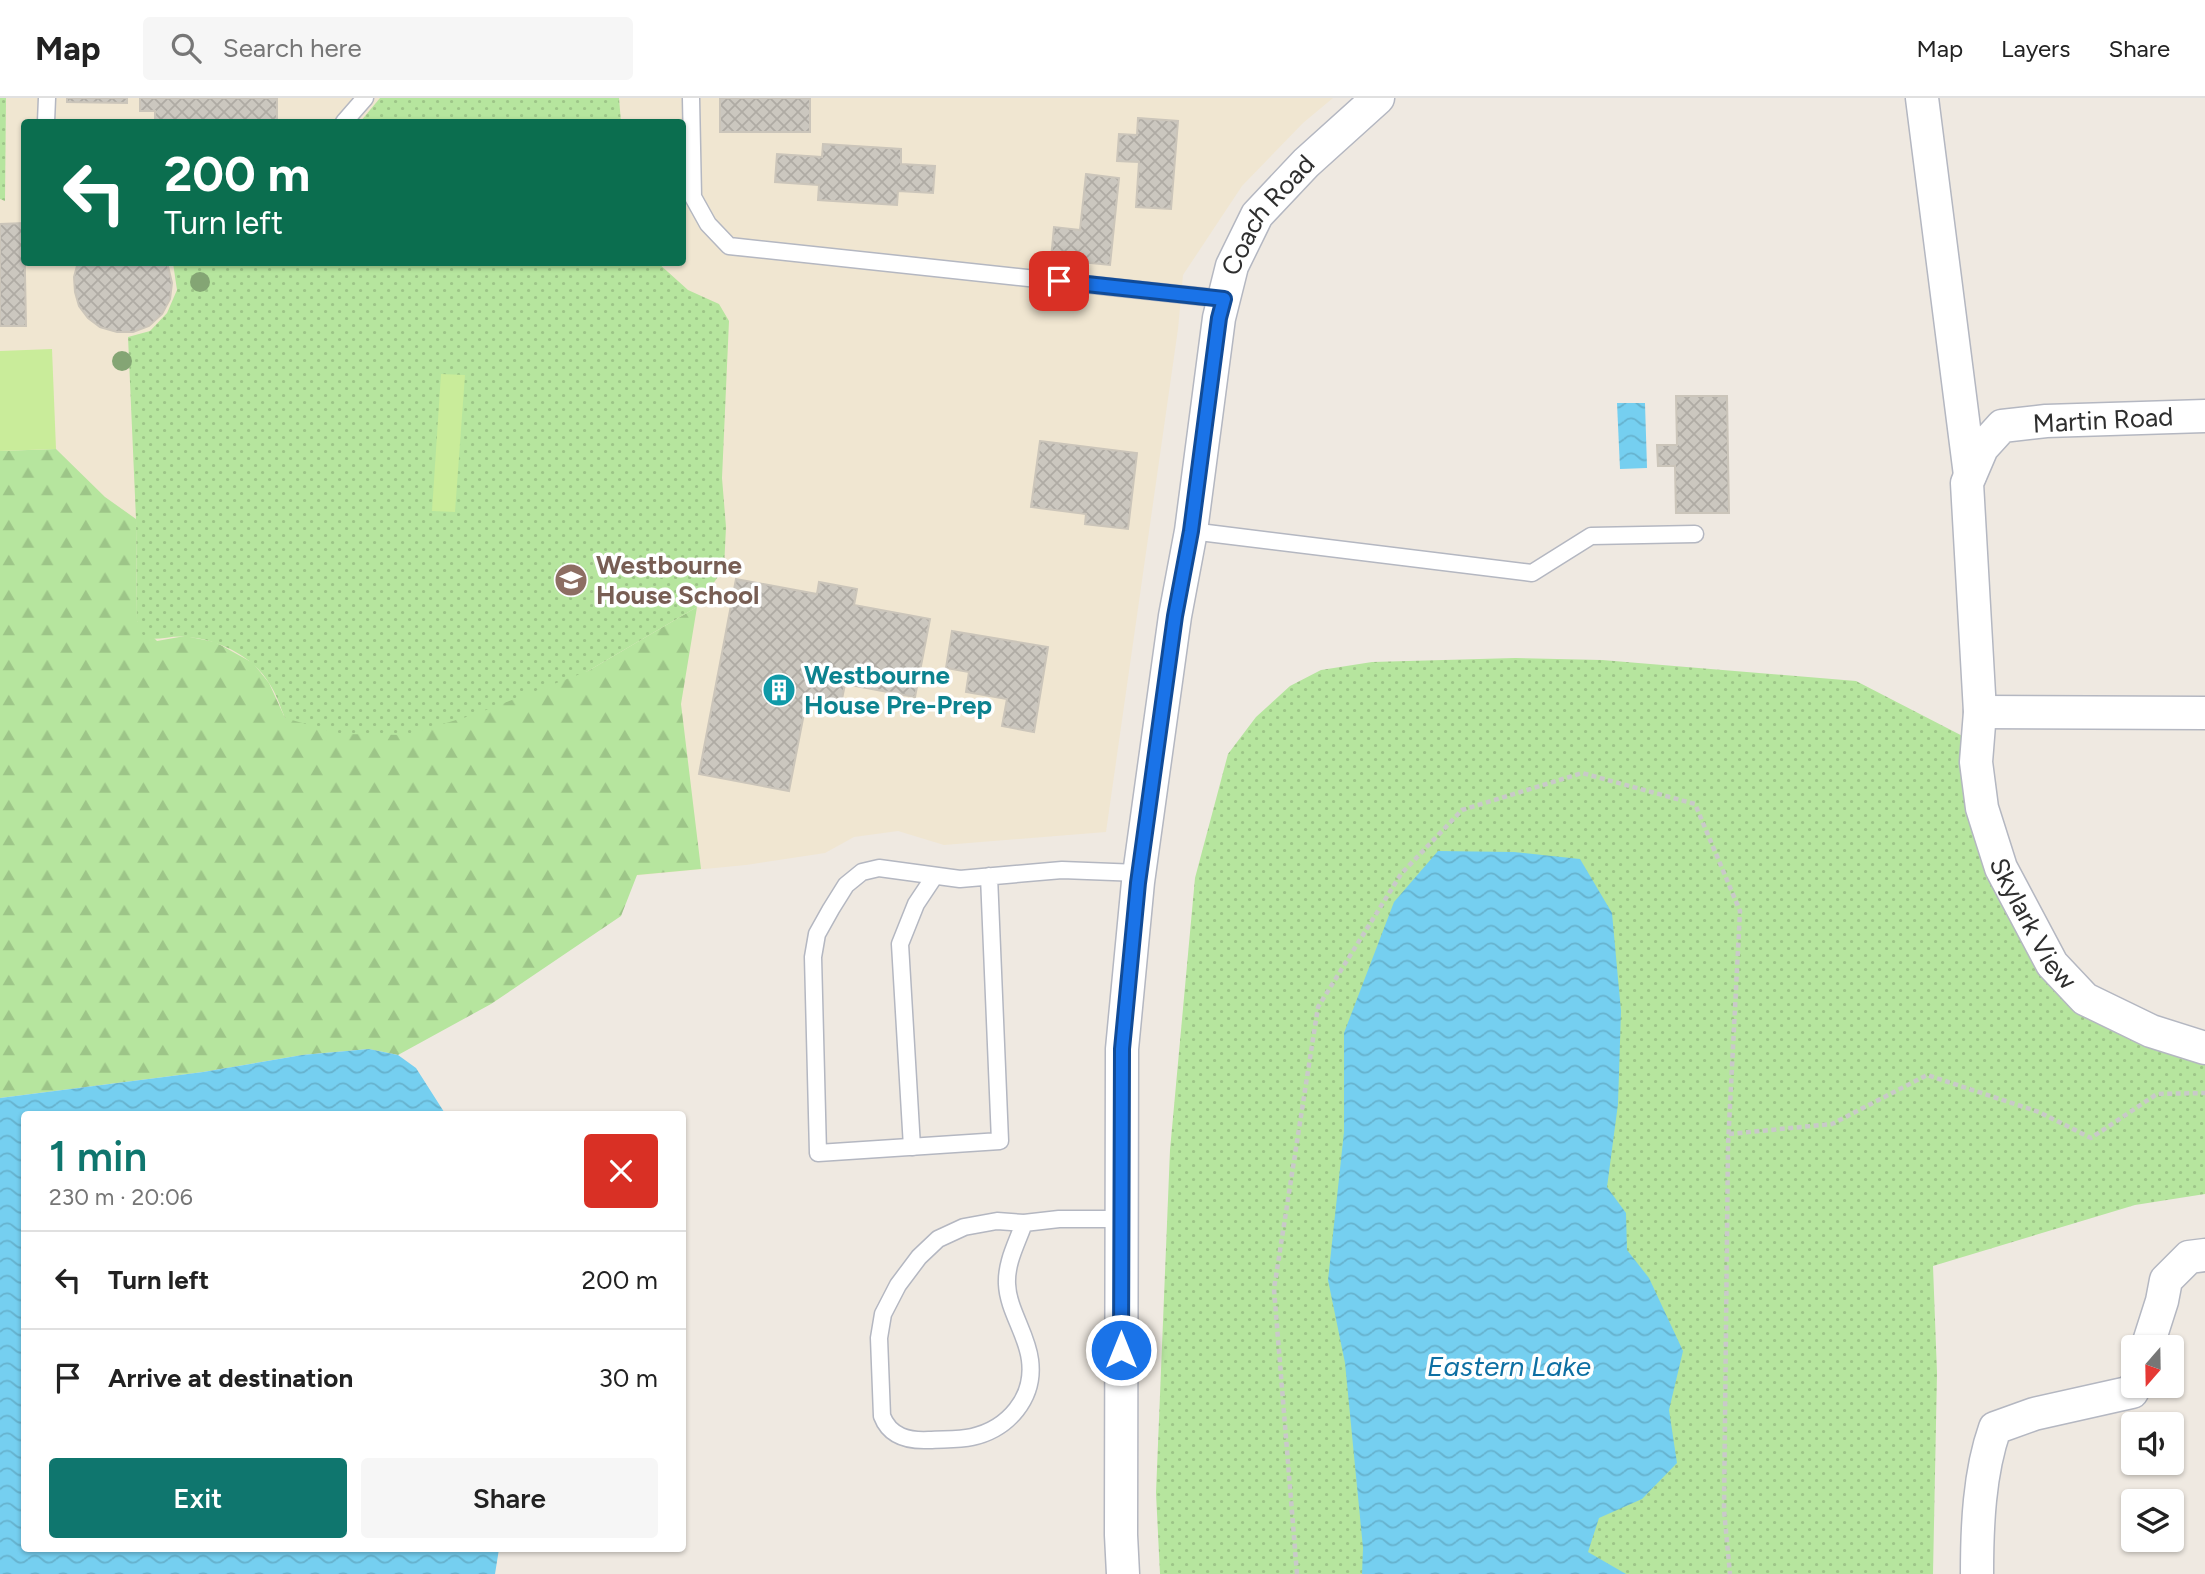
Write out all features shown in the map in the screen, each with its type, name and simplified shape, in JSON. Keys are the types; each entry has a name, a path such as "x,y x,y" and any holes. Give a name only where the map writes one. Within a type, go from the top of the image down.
{"street":[{"name":"Coach Road","path":"1123,1574 1122,1049 1139,873 1175,616 1191,531 1219,318 1232,266 1257,215 1306,163 1378,98"},
{"path":"1922,98 1970,476"},
{"name":"Martin Road","path":"1970,476 1982,448 2002,426 2058,421 2205,416"},
{"name":"Skylark View","path":"1970,476 1967,483 1980,712 1976,762 1982,808 2001,868 2052,964 2085,999 2151,1031 2205,1048"},
{"path":"1980,712 2205,713"},
{"path":"2151,1335 2166,1280 2189,1257 2205,1255"},
{"path":"1977,1574 1982,1491 1988,1448 1995,1428 2034,1415 2121,1395"}],"lane":[{"path":"46,119 47,98"},
{"path":"347,119 365,98"},
{"path":"691,98 693,197 708,224 729,246 1224,299"},
{"path":"1191,531 1532,573 1591,536 1695,534"},
{"path":"989,876 1000,1141 818,1153 813,957 817,934 846,885 862,872 879,868 960,879 989,876 1062,870 1139,873"},
{"path":"912,1147 900,944 916,904 934,877"},
{"path":"1024,1223 1008,1265 1007,1287 1030,1360 1030,1378 1024,1400 1013,1416 998,1428 971,1438 912,1440 897,1435 886,1426 882,1416 878,1338 883,1314 898,1285 919,1257 939,1239 964,1227 996,1221 1024,1223 1059,1219 1121,1219"}],"path":[{"path":"1297,1574 1274,1289 1318,1007 1401,874 1462,810 1582,773 1695,804 1740,911 1729,1134 1724,1510 1730,1574"},
{"path":"1729,1134 1832,1124 1927,1075 2039,1112 2091,1138 2157,1094 2205,1093"}],"shaded area":[{"name":"Westbourne House School","path":"0,98 1333,98 1303,123 1242,186 1183,275 1178,329 1106,832 944,845 898,831 854,837 825,853 746,865 373,901 0,921"}],"green space":[{"path":"0,98 6,98 5,201 0,199"},
{"path":"380,98 619,98 621,119 362,119"},
{"path":"173,266 661,266 688,290 719,304 729,321 722,478 726,527 724,568 697,607 588,671 473,715 406,735 340,734 285,718 269,683 244,657 222,645 198,638 144,638 137,621 136,519 128,337 150,331 167,313 177,290"},
{"path":"52,349 56,449 0,451 0,351"},
{"path":"441,374 465,375 455,512 432,511"},
{"path":"56,449 105,497 136,519 137,621 157,641 185,636 215,642 253,663 269,683 285,718 588,671 697,607 681,704 701,869 637,875 621,916 491,1004 398,1055 369,1049 302,1055 203,1072 0,1098 0,451"},
{"path":"1515,658 1602,660 1856,681 1978,744 1982,808 2085,999 2205,1051 2205,1194 2135,1205 1933,1266 1937,1373 1933,1574 1160,1574 1156,1493 1170,1150 1195,878 1228,754 1256,717 1290,686 1321,670 1372,662"}],"water":[{"path":"1617,403 1645,403 1647,468 1620,469"},
{"name":"Eastern Lake","path":"1438,851 1514,852 1580,859 1612,913 1621,1011 1618,1104 1607,1187 1626,1213 1627,1250 1649,1278 1683,1351 1669,1410 1677,1463 1642,1499 1599,1518 1588,1552 1626,1574 1362,1574 1363,1548 1345,1363 1328,1280 1344,1132 1344,1033 1394,902"},
{"path":"369,1049 398,1055 416,1068 443,1111 21,1111 21,1552 499,1552 495,1574 0,1574 0,1098 203,1072 302,1055"}],"building":[{"path":"67,98 127,98 127,103 67,102"},
{"path":"140,98 277,98 277,119 155,119 155,111 140,111"},
{"path":"720,98 810,98 810,132 720,132"},
{"path":"1138,118 1178,121 1171,209 1136,207 1139,162 1117,161 1119,134 1137,135"},
{"path":"823,144 901,149 901,164 935,166 933,193 898,191 897,205 818,200 819,185 775,182 777,154 822,157"},
{"path":"1086,174 1119,178 1110,265 1051,259 1054,227 1080,230"},
{"path":"21,223 26,326 0,326 0,224"},
{"path":"77,266 168,266 172,283 170,299 162,314 149,326 133,332 117,332 100,327 88,318 79,306 74,277"},
{"path":"1676,396 1727,396 1729,513 1676,513 1675,466 1658,466 1657,445 1677,445"},
{"path":"1040,441 1137,453 1128,529 1085,524 1086,514 1031,507"},
{"name":"Westbourne House Pre-Prep","path":"736,579 817,594 819,582 857,589 854,605 930,619 915,697 845,684 840,709 806,703 789,791 699,774"},
{"path":"952,631 1048,647 1034,732 1002,726 1007,699 966,692 969,672 946,668"}],"place":[{"name":"Westbourne House School","path":"571,580"},
{"name":"Westbourne House Pre-Prep","path":"779,690"}],"route":[{"path":"1059,281 1224,299 1219,318 1191,531 1175,616 1135,910 1122,1049 1121,1350"}]}
